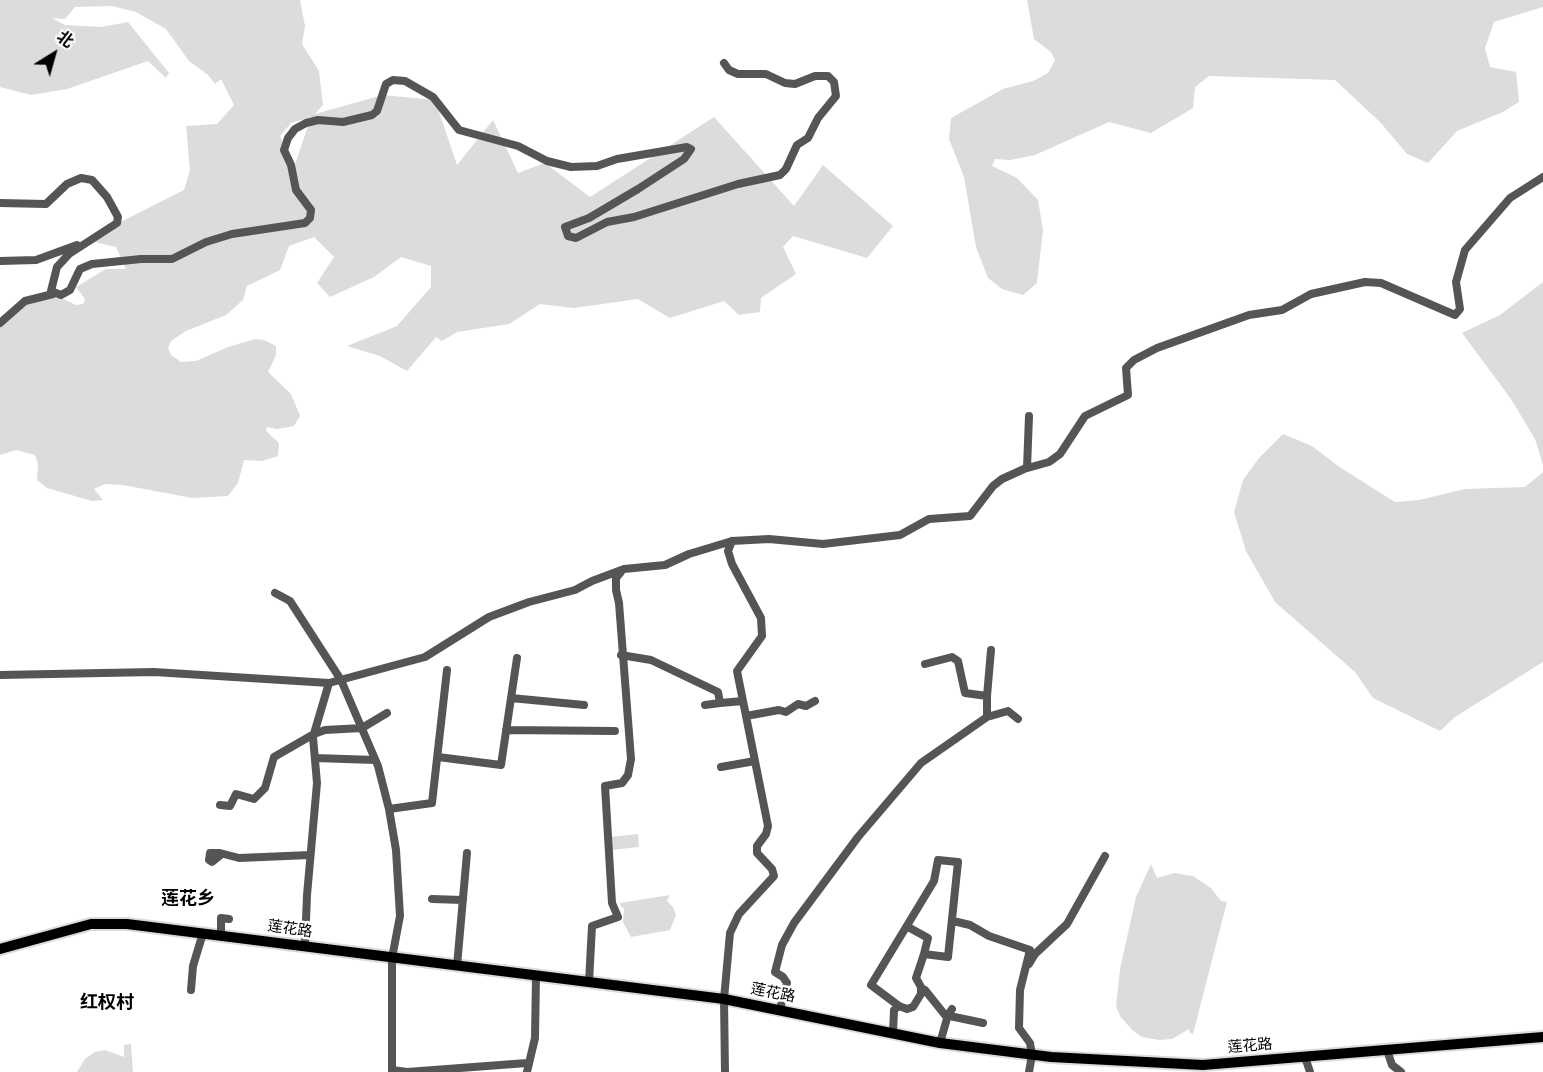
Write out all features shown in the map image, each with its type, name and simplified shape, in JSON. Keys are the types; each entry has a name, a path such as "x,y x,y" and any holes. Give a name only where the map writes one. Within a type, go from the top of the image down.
{"main road":[{"name":"莲花路","path":"0,949 45,935 100,924 203,933 724,999 940,1043 1032,1055 1205,1068 1305,1057 1543,1038"}],"street":[{"path":"0,323 25,301 53,294 61,295 70,290 76,273 92,264 141,259 172,260 206,242 232,234 305,223 310,218 311,210 296,190 291,165 284,150 288,138 295,129 306,123 318,120 343,122 372,115 377,111 386,84 393,80 405,81 433,97 459,130 509,143 547,161 571,167 597,166 617,159 687,147 691,149 684,159 638,189 589,218 566,227 570,238 587,234 607,222 644,214 738,184 780,175 786,170 796,145 808,138 818,118 836,96 834,82 828,76 815,76 795,84 785,83 766,74 738,74 729,70 724,63"},
{"path":"0,675 154,672 329,683 424,657 489,617 529,602 575,590 592,580 624,569 665,565 689,554 732,541 769,539 823,544 900,535 929,519 970,516 993,486 1027,468 1049,462 1059,454 1084,416 1128,395 1126,368 1134,360 1157,348 1250,315 1282,310 1311,294 1365,282 1381,283 1455,315 1460,309 1456,282 1465,250 1510,198 1543,177"},
{"path":"0,203 46,204 73,180 92,180 108,197 118,217 117,223 69,254 57,267 51,291 53,294"},
{"path":"0,261 36,260 90,240"},
{"path":"1027,468 1029,416"},
{"path":"725,1072 724,999 732,925 739,914 774,876 772,868 757,853 757,846 768,826 737,671 762,636 756,604 739,581 728,551 732,541"},
{"path":"589,982 592,926 618,917 612,903 605,786 622,783 628,775 631,759 625,670 621,655 619,603 616,590 616,578 624,569"},
{"path":"275,593 290,601 341,680 375,760 389,809 396,850 400,916 392,958 392,1071 527,1068 535,1038 536,975"},
{"path":"987,717 991,650"},
{"path":"621,655 651,660 718,692 720,703"},
{"path":"925,664 952,657 958,661 965,693 987,696"},
{"path":"438,757 501,765 517,658"},
{"path":"389,809 432,802 447,670"},
{"path":"305,946 317,783 314,734 329,683"},
{"path":"511,698 584,705"},
{"path":"705,705 743,701"},
{"path":"746,716 779,710 786,712 798,704 806,706 815,701"},
{"path":"780,1010 787,983 775,972 779,952 794,923 858,837 921,763 987,717 1008,711 1018,719"},
{"path":"220,805 230,806 236,794 254,799 265,788 274,757 314,734 325,730 363,728 387,713"},
{"path":"506,730 615,731"},
{"path":"315,758 375,760"},
{"path":"721,767 755,761"},
{"path":"457,966 467,853"},
{"path":"222,854 239,858 310,855"},
{"path":"1029,1072 1032,1055 1028,1037 1019,1028 1020,990 1028,966 1035,954 1067,924 1105,856"},
{"path":"908,927 928,938 916,978 921,987 921,994 913,1007 907,1009 899,1006 871,985 884,960 908,927 934,881 938,860 958,862 948,957 924,954"},
{"path":"432,899 463,900"},
{"path":"221,935 221,918 229,919"},
{"path":"953,921 970,925 989,936 1030,951 1028,966"},
{"path":"191,990 193,966 203,933"},
{"path":"925,990 947,1017 983,1023"},
{"path":"893,1033 894,1010 899,1006"},
{"path":"940,1043 947,1017 952,1009"},
{"path":"1387,1050 1392,1065 1401,1072"},
{"path":"1305,1057 1310,1072"}],"shaded area":[{"path":"0,0 300,0 305,26 302,44 319,71 323,105 315,114 383,95 435,100 457,165 493,120 518,173 545,163 590,197 714,117 794,206 823,165 893,226 867,258 793,236 783,247 796,274 761,298 760,312 739,315 724,301 670,318 638,299 574,308 540,304 509,324 457,332 442,341 436,337 407,371 380,356 347,346 397,326 431,287 431,266 401,257 374,277 330,297 317,283 334,257 314,237 289,246 280,270 247,286 243,300 226,315 186,331 171,341 168,348 171,355 181,362 196,361 228,347 255,339 264,340 276,346 276,355 268,372 291,394 300,416 294,426 277,429 267,427 266,431 279,443 278,456 262,461 244,460 238,483 228,496 192,498 123,485 105,484 94,489 103,500 92,501 47,488 37,480 38,464 35,455 16,450 0,455 0,322 22,305 48,299 59,297 76,305 83,304 85,299 76,287 106,269 126,269 116,247 85,240 184,190 190,170 186,126 217,124 234,105 221,79 215,84 208,75 189,61 166,29 136,12 112,6 75,7 65,19 52,18 65,25 101,27 128,22 169,73 166,78 148,61 67,89 31,95 0,87","holes":["311,117 294,167 280,136 291,123"]},
{"path":"1027,0 1543,0 1543,7 1494,22 1485,48 1490,67 1516,72 1519,102 1503,112 1457,131 1428,163 1407,154 1381,123 1335,80 1209,76 1195,87 1193,108 1151,133 1109,122 1035,155 1010,160 995,159 992,166 1017,178 1038,200 1043,230 1037,283 1023,295 1002,289 988,278 976,247 964,177 949,139 951,118 1003,89 1033,81 1048,73 1055,60 1051,52 1034,39"},
{"path":"1543,282 1543,465 1535,439 1511,399 1462,333 1500,315"},
{"path":"1283,434 1312,446 1341,468 1395,502 1419,500 1465,489 1525,487 1543,472 1543,662 1455,717 1440,731 1373,698 1355,672 1275,602 1246,551 1234,512 1243,480 1259,458"},
{"path":"638,834 639,847 611,850 609,837"},
{"path":"1151,864 1157,878 1174,873 1193,876 1211,888 1221,901 1227,902 1193,1034 1189,1029 1172,1039 1159,1040 1142,1037 1132,1030 1120,1016 1116,1006 1120,969 1136,897"},
{"path":"670,895 667,901 673,907 676,915 670,930 631,937 623,922 624,908 620,903"},
{"path":"131,1044 133,1072 77,1072 85,1059 95,1052 105,1050 124,1057 124,1045"}],"district":[{"name":"莲花乡","path":"188,899"},
{"name":"红权村","path":"107,1003"}]}
